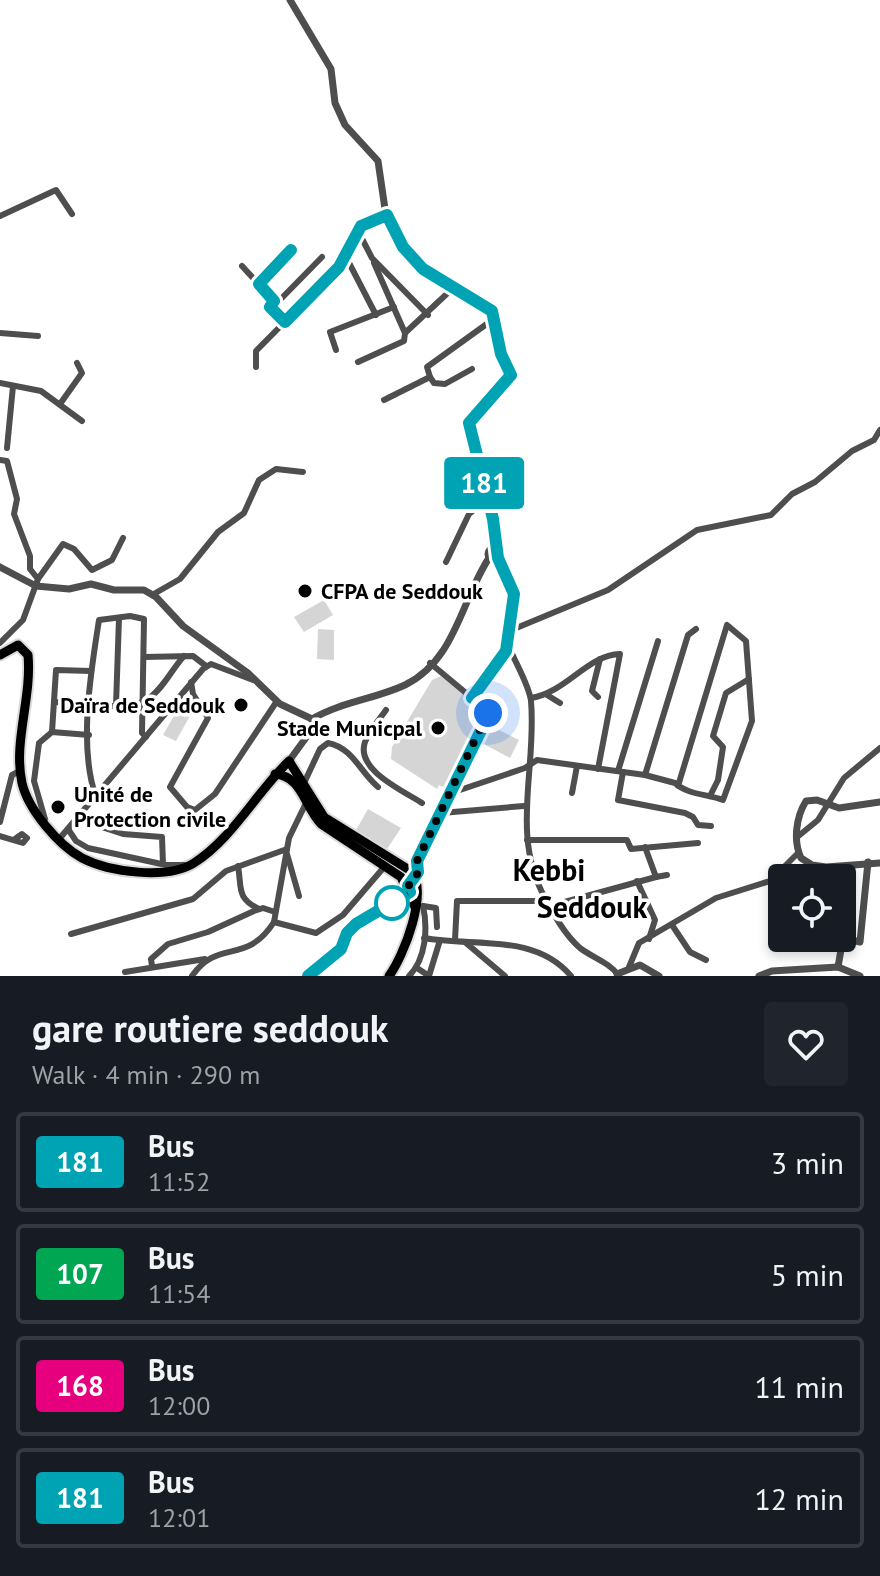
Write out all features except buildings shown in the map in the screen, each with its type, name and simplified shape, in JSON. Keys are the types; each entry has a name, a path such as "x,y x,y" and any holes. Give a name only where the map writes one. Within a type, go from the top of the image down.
{"main road":[{"path":"0,655 18,645 28,655 20,771 30,803 46,824 80,857 99,864 161,875 191,865 220,840 289,761 305,781 324,817 404,873 419,907"},
{"path":"275,774 291,777 306,803 333,833 385,866 417,878 419,907 403,952 389,976"}],"street":[{"path":"290,0 331,69 335,103 345,125 378,161 387,215 412,259 452,289 487,304 495,318 501,354 511,375 469,423 489,498 496,549 514,594 508,644 531,698 531,765 524,806 531,863 548,903 578,946 617,975 629,967 640,965 659,976"},
{"path":"0,216 56,190 72,214"},
{"path":"256,367 256,351 325,284 358,231 387,215"},
{"path":"358,231 405,333 404,341 358,362"},
{"path":"259,284 291,250"},
{"path":"345,255 376,315"},
{"path":"271,308 322,257"},
{"path":"372,258 428,315"},
{"path":"242,266 274,301 271,308"},
{"path":"405,333 428,315 452,289"},
{"path":"336,350 330,332 394,307"},
{"path":"271,308 285,322"},
{"path":"472,369 445,384 434,383 427,367 495,318"},
{"path":"0,333 38,336"},
{"path":"60,404 82,373 77,363"},
{"path":"384,400 430,377"},
{"path":"0,383 41,391 82,421"},
{"path":"7,448 13,386"},
{"path":"509,631 608,590 697,530 771,515 792,494 815,482 852,451 874,440 880,430"},
{"path":"0,460 7,461 17,499 14,514 37,583"},
{"path":"152,595 180,579 218,532 237,520 259,480 276,469 303,472"},
{"path":"446,562 469,514 489,498"},
{"path":"0,643 23,620 37,583 66,543 92,570 112,560 123,538"},
{"path":"312,719 328,709 406,684 430,663 448,645 496,549"},
{"path":"0,567 37,583 69,589 91,584 114,590 144,590 183,626 248,673 277,701 312,719"},
{"path":"96,797 89,735 91,671 99,620 130,616 144,619 142,733 146,737"},
{"path":"116,705 119,618"},
{"path":"451,793 531,765 537,760 645,775 678,786 723,800 750,735 746,641 727,625 678,786"},
{"path":"645,775 686,643 696,629"},
{"path":"658,641 620,772 618,800 685,813 693,817 698,825 711,826"},
{"path":"472,698 508,644"},
{"path":"531,698 547,695 600,659 620,654 598,769"},
{"path":"55,702 142,703 159,689 184,656"},
{"path":"144,657 193,656 206,666 221,667 253,680"},
{"path":"598,697 592,691 600,659"},
{"path":"404,873 417,861 488,716 484,704 472,698 430,663"},
{"path":"60,838 206,666"},
{"path":"46,824 37,797 35,763 39,743 52,732 56,670 91,671"},
{"path":"710,796 723,747 713,736 726,693 749,679"},
{"path":"191,682 193,694 208,718 170,787 195,810 204,807 277,701"},
{"path":"547,695 560,703"},
{"path":"378,787 367,769 363,748 386,710"},
{"path":"289,761 313,728 312,719"},
{"path":"52,732 89,735"},
{"path":"305,781 320,749 328,743 340,747 367,769 422,803"},
{"path":"796,838 818,820 844,778 880,748"},
{"path":"572,793 577,766"},
{"path":"0,822 12,775 20,771"},
{"path":"880,802 839,808 806,801 801,810 796,838 799,852 812,865 880,863"},
{"path":"125,972 205,959 253,946 274,922 287,851 306,803"},
{"path":"441,813 524,806"},
{"path":"77,819 123,834 162,837 163,864"},
{"path":"68,829 88,848 163,864 191,865"},
{"path":"0,836 15,839"},
{"path":"527,840 627,840 631,849 698,843"},
{"path":"645,847 656,877"},
{"path":"71,934 193,899 226,871 287,851"},
{"path":"287,851 299,896"},
{"path":"629,967 639,943 728,893 770,881 799,852"},
{"path":"308,976 341,949 347,933 356,924 409,889 417,878 417,861"},
{"path":"838,967 843,938 860,942 868,862"},
{"path":"238,866 245,903 275,912"},
{"path":"274,922 316,933 343,915 385,866"},
{"path":"455,940 457,901 548,903 667,875"},
{"path":"637,881 655,920 649,939"},
{"path":"409,976 417,968 424,938 419,907 436,908 437,927"},
{"path":"152,966 151,959 168,944 208,932 259,909"},
{"path":"672,925 690,952 706,960"},
{"path":"424,938 498,944 550,955 571,976"},
{"path":"417,968 429,976 442,940"},
{"path":"433,976 442,940"},
{"path":"466,943 494,973 505,976"},
{"path":"192,976 205,959"},
{"path":"759,976 772,971 838,967 860,976"}],"shaded area":[{"path":"324,600 333,615 304,632 294,617"},
{"path":"318,629 334,630 334,660 317,659"},
{"name":"Stade Municpal","path":"441,676 483,710 444,788 439,785 437,789 391,759 392,747 432,680"},
{"path":"179,707 191,714 176,741 163,735"},
{"path":"489,725 519,740 510,758 480,742"},
{"path":"368,809 401,828 387,849 356,830"}],"bus line":[{"name":"181","path":"291,250 259,284 274,301 270,307 285,322 339,267 361,226 387,215 403,247 423,269 446,286 487,304 497,321 495,329 501,354 511,375 469,423 476,461 489,498 500,553 498,558 506,569 514,594 506,651 472,698 484,704 488,716 417,861 417,878 408,886 410,892 356,924 342,941 341,949 321,969 308,976"}],"place":[{"name":"CFPA de Seddouk","path":"305,591"},
{"name":"Daïra de Seddouk","path":"241,705"},
{"name":"Stade Municpal","path":"438,728"},
{"name":"Unité de Protection civile","path":"58,807"}],"district":[{"name":"Kebbi","path":"549,871"},
{"name":"Seddouk","path":"592,908"}],"route":[{"path":"392,903 410,892 408,886 417,878 417,861 488,713"}]}
